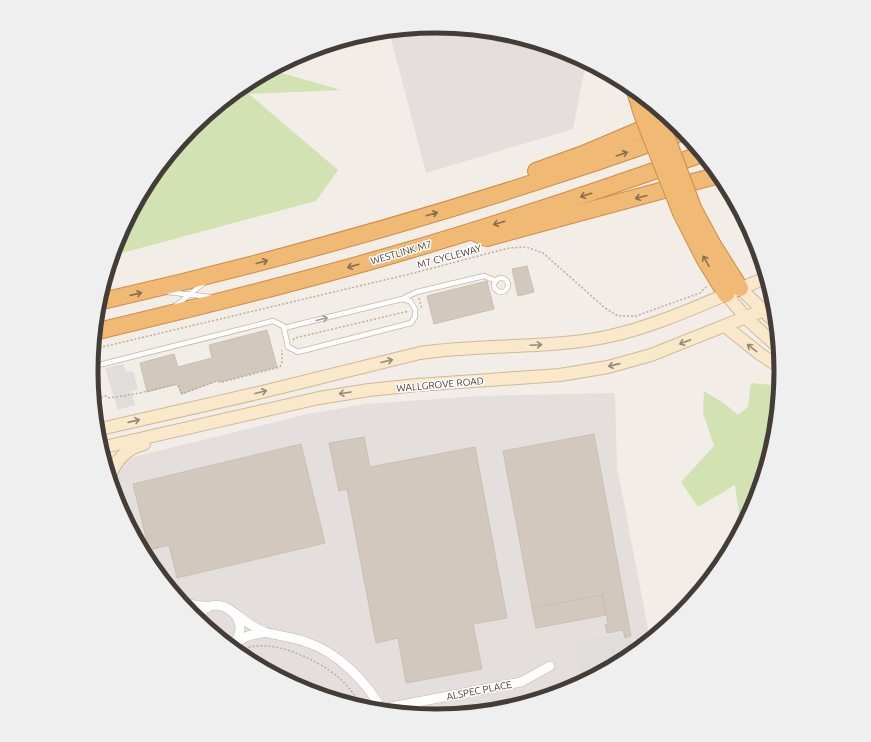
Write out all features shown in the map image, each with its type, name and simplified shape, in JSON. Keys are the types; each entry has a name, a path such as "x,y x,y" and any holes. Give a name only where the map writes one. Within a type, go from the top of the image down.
{"highway":[{"path":"557,170 653,113"},
{"path":"656,115 687,210 713,245 733,291"},
{"path":"105,300 214,275 488,198 518,183 677,134"},
{"path":"568,208 697,156"},
{"path":"568,208 712,176"},
{"name":"WESTLINK M7","path":"100,331 230,299 471,232 529,220 568,208"}],"main road":[{"path":"102,429 258,393 420,353 448,349 582,341 610,336 640,328 761,280"},
{"path":"733,291 769,317"},
{"path":"733,291 746,318 772,342"},
{"name":"WALLGROVE ROAD","path":"106,447 319,398 354,392 416,385 560,375 608,367 651,355 768,309"},
{"path":"722,327 774,363"},
{"path":"112,471 117,461 126,451 135,446 208,423"}],"street":[{"path":"191,604 208,607 222,606 229,609 249,624 265,632 308,643 333,656 350,670 366,687 377,704"},
{"path":"200,614 208,607"},
{"path":"229,609 234,613 240,626 237,639 234,642"},
{"path":"235,643 248,636 265,632"},
{"name":"ALSPEC PLACE","path":"398,707 521,682 550,666"}],"lane":[{"path":"163,316 214,275"},
{"path":"284,328 402,300 418,292 484,276 496,281"},
{"path":"154,290 188,296 230,299"},
{"path":"98,365 273,321 284,328 288,347 298,352 410,323 415,317 415,309 410,301 402,300"}],"path":[{"name":"M7 CYCLEWAY","path":"98,349 414,273 510,248 526,247 543,253 604,308 618,316 636,316 700,293 708,285 708,280"},
{"path":"98,398 106,396 109,398 135,394 177,384 182,394 217,381 222,382 280,367 282,362 281,343 295,338 415,309 423,309 418,292"},
{"path":"244,649 266,646 278,647 307,658 337,676 358,700"}],"shaded area":[{"path":"436,33 501,39 544,51 585,68 573,129 426,173 390,36"},
{"path":"123,364 126,372 133,371 138,389 131,391 135,405 118,410 105,368"},
{"path":"615,393 617,467 649,633 623,652 585,674 544,691 501,703 436,709 370,703 327,691 266,664 230,639 213,625 196,610 167,577 154,559 132,520 115,480 110,463 308,414 366,404 479,396"},
{"path":"622,633 623,640 632,638 633,644 626,650 626,647 617,649 625,649 625,650 605,663 603,654 608,653 608,651 595,653 595,655 601,654 603,665 582,675 579,658 587,657 587,655 575,657 573,641"}],"green space":[{"path":"278,72 341,90 249,94 338,170 316,201 122,253 121,247 132,222 154,183 181,148 196,132 230,103 248,90"},
{"path":"751,383 773,385 771,415 762,458 756,480 740,518 735,485 698,507 681,482 714,446 703,413 704,391 725,404 738,415 748,407"}],"building":[{"path":"527,266 534,292 518,296 512,269"},
{"path":"487,281 494,309 434,324 427,296"},
{"path":"267,330 277,367 219,382 219,380 181,394 178,384 147,392 140,363 174,354 178,367 212,358 209,345"},
{"path":"594,434 631,636 625,638 623,630 607,633 605,625 608,624 603,595 532,608 503,451"},
{"path":"364,437 370,467 475,447 507,618 473,624 482,669 406,683 398,638 376,643 347,489 339,491 329,443"},
{"path":"301,444 325,543 177,578 169,545 149,550 133,484"},
{"path":"602,595 606,615 536,628 532,608"}]}
